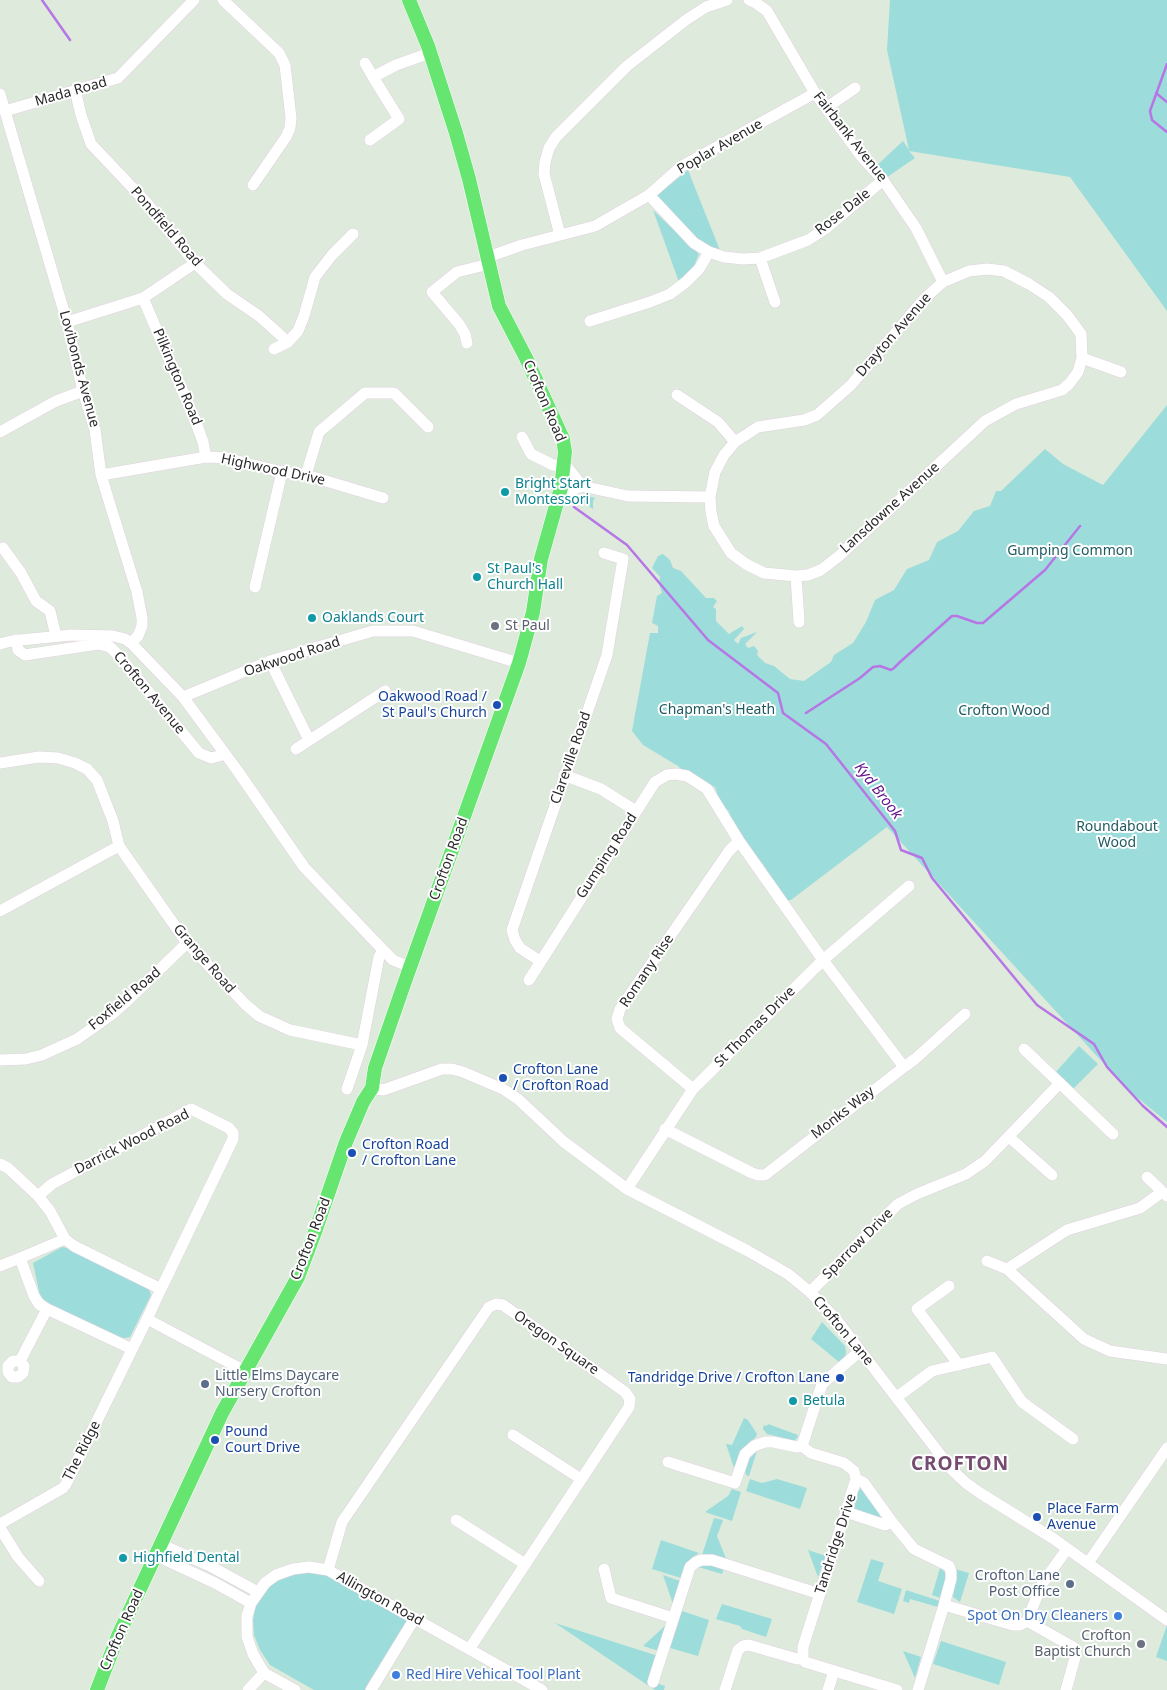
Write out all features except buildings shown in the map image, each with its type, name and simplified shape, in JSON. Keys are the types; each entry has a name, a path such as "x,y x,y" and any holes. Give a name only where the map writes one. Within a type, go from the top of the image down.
{"main road":[{"name":"Crofton Road","path":"97,1690 118,1636 222,1414 298,1278 346,1142 363,1102 372,1088 375,1068 410,966 519,663 533,612 541,559 562,482 565,452 563,440 526,358 499,306 470,179 430,54 409,0"}],"street":[{"name":"Mada Road","path":"4,111 118,78 194,0"},
{"path":"223,0 279,53 285,65 291,118 290,128 253,186"},
{"path":"560,235 544,174 549,148 556,137 627,66 686,20 706,7 727,0"},
{"name":"Fairbank Avenue","path":"754,1 767,11 815,93 861,156 883,180 916,228 943,282"},
{"path":"373,76 396,65 430,54"},
{"path":"365,63 399,118 370,140"},
{"path":"826,108 855,88"},
{"name":"Pondfield Road","path":"75,90 91,144 146,202 195,263 227,294 258,316 288,342"},
{"name":"Poplar Avenue","path":"467,343 465,334 459,324 432,292 457,272 522,245 595,226 648,195 682,166 815,93"},
{"name":"Lovibonds Avenue","path":"0,94 67,322 83,391 95,430 101,476 137,592 142,626 138,636 131,643"},
{"name":"Rose Dale","path":"648,195 694,242 709,252 724,257 760,258 808,240 883,180"},
{"path":"274,349 288,342 298,331 314,277 353,234"},
{"path":"590,321 670,294 699,269 709,252"},
{"path":"760,258 775,302"},
{"path":"67,322 143,298 195,263"},
{"name":"Drayton Avenue","path":"710,497 715,472 724,455 735,442 758,427 804,420 817,416 851,385 925,298 943,282 968,271 987,269 1004,271 1049,297 1067,315 1081,334 1082,358"},
{"name":"Pilkington Road","path":"143,298 195,420 206,457"},
{"path":"1082,358 1121,372"},
{"name":"Lansdowne Avenue","path":"710,497 714,526 731,553 746,564 764,573 796,576 808,575 821,570 839,556 985,421 1016,404 1062,390 1078,372 1082,358"},
{"path":"0,432 56,401 83,391"},
{"path":"306,475 319,432 365,392 394,393 428,427"},
{"path":"677,395 718,422 735,442"},
{"path":"522,437 531,454 553,465 569,469 582,486"},
{"name":"Highwood Drive","path":"101,476 206,457 226,458 282,472 306,475 383,498"},
{"path":"255,586 282,472"},
{"path":"557,502 574,489 582,486 628,496 710,497"},
{"path":"3,548 21,572 36,601 50,611 56,636"},
{"name":"Clareville Road","path":"540,962 520,948 514,940 512,930 607,655 623,559 604,553"},
{"path":"796,576 799,622"},
{"name":"Oakwood Road","path":"183,697 270,661 373,631 412,631 519,663"},
{"name":"Crofton Avenue","path":"0,644 16,640 56,636 113,636 125,639 131,643 183,697 304,867 383,950 394,960 410,966"},
{"name":"Crofton Avenue","path":"16,640 18,650 25,655 98,644 110,647 120,656 199,753 211,758 224,753"},
{"path":"270,661 309,740"},
{"path":"296,749 385,691"},
{"name":"Grange Road","path":"0,763 39,757 58,758 87,769 96,780 113,820 119,846 187,943 245,1004 259,1016 290,1030 362,1045"},
{"name":"Gumping Road","path":"529,980 655,782 667,775 676,774 687,776 707,789 739,841"},
{"path":"564,775 601,789 636,811"},
{"path":"739,841 823,960 904,1066"},
{"name":"Romany Rise","path":"692,1089 620,1028 617,1019 620,1010 728,851 739,841"},
{"path":"0,911 119,846"},
{"name":"St Thomas Drive","path":"627,1189 692,1089 823,960 909,886"},
{"name":"Foxfield Road","path":"0,1060 18,1060 42,1055 77,1039 111,1015 187,943"},
{"path":"346,1089 362,1045 378,958 383,950"},
{"name":"Monks Way","path":"665,1129 752,1173 758,1175 765,1174 915,1058 965,1014"},
{"path":"1024,1049 1114,1134"},
{"name":"Crofton Lane","path":"372,1088 383,1090 442,1069 452,1069 503,1089 518,1099 564,1142 627,1189 771,1264 810,1292 836,1319 952,1470 980,1493 1088,1563 1167,1620"},
{"name":"Sparrow Drive","path":"810,1292 898,1204 976,1168 1009,1137 1060,1083"},
{"name":"Darrick Wood Road","path":"38,1196 52,1184 191,1109 229,1128 234,1133 233,1139 161,1288"},
{"path":"1009,1137 1052,1175"},
{"path":"0,1164 8,1168 38,1196 50,1211 65,1239 74,1246 161,1288 147,1319 245,1371"},
{"path":"1007,1269 1067,1230 1140,1208 1165,1194 1147,1177"},
{"path":"0,1266 65,1239"},
{"path":"20,1258 34,1296 39,1304 132,1349"},
{"path":"987,1261 1007,1269 1084,1339 1110,1351 1167,1359"},
{"path":"949,1286 917,1309 959,1365"},
{"name":"Oregon Square","path":"328,1570 342,1522 490,1307 496,1304 503,1305 625,1392 630,1399 629,1407 470,1648"},
{"path":"20,1361 47,1309"},
{"name":"The Ridge","path":"0,1524 66,1484 147,1319"},
{"path":"802,1446 822,1384 860,1351"},
{"path":"896,1397 932,1371 992,1357 1022,1402 1073,1439"},
{"path":"513,1434 581,1479"},
{"name":"Tandridge Drive","path":"668,1462 735,1483 745,1454 754,1446 765,1442 773,1442 797,1447 802,1446 811,1453 844,1462 854,1472 856,1478 803,1647 803,1659"},
{"path":"1088,1563 1167,1448"},
{"path":"856,1478 864,1483 914,1549 949,1566 952,1572 918,1690"},
{"path":"846,1512 885,1525 892,1522"},
{"path":"456,1520 525,1564"},
{"path":"0,1528 18,1557 39,1581"},
{"path":"158,1549 210,1566 258,1592"},
{"path":"158,1549 251,1603 247,1616 247,1636 252,1654 264,1673 295,1690"},
{"path":"944,1604 1013,1625 1020,1625 1027,1621 1042,1584 1067,1549"},
{"path":"653,1682 690,1567 696,1562 712,1560 820,1594"},
{"name":"Allington Road","path":"251,1603 265,1583 276,1575 293,1569 309,1567 328,1570 542,1690"},
{"path":"604,1570 611,1598 673,1618"},
{"path":"372,1690 415,1618"},
{"path":"1027,1621 1074,1647 1076,1654 1066,1690"},
{"path":"725,1690 738,1650 743,1646 749,1645 803,1659 805,1662 834,1672 898,1690"},
{"path":"828,1690 834,1672"},
{"path":"248,1690 264,1673"}],"green space":[{"path":"890,0 1167,0 1167,311 1070,177 909,151 915,158 883,180 873,169 903,141 909,150 887,50"},
{"path":"688,170 721,253 696,240 655,197"},
{"path":"653,210 699,254 692,271 679,282"},
{"name":"Crofton Wood","path":"1167,405 1167,1122 1128,1090 887,827 791,900 787,900 764,868 764,865 757,863 737,831 737,827 729,812 727,809 724,809 720,802 715,787 683,771 643,745 632,731 650,633 658,633 658,626 652,623 657,596 662,593 659,584 660,577 652,568 658,556 663,554 670,560 673,568 681,571 706,598 714,598 717,601 713,607 716,609 716,621 729,634 742,626 744,629 734,640 738,644 741,638 757,632 745,644 748,648 754,646 758,651 757,655 765,663 774,666 790,679 804,681 831,662 834,655 853,643 866,622 875,600 894,590 907,569 929,560 937,542 958,531 974,511 990,506 996,491 1001,491 1045,449 1063,464 1103,485"},
{"path":"584,495 595,498 593,509 578,499 578,496"},
{"path":"1079,1046 1098,1064 1073,1089 1055,1073"},
{"path":"62,1247 72,1249 148,1287 151,1295 130,1337 120,1339 48,1303 40,1296 33,1263"},
{"path":"822,1322 845,1346 845,1357 839,1362 811,1339"},
{"path":"744,1418 748,1420 757,1434 742,1449 734,1468 726,1444 732,1445"},
{"path":"768,1424 798,1435 797,1438 794,1441 767,1434 763,1429 764,1425 767,1426"},
{"path":"757,1451 749,1476 746,1475 745,1469 748,1460"},
{"path":"750,1479 762,1483 777,1479 807,1488 800,1509 746,1491"},
{"path":"861,1488 881,1515 880,1518 854,1510 858,1492"},
{"path":"732,1489 741,1492 732,1521 705,1512 728,1496"},
{"path":"714,1518 723,1520 717,1536 727,1561 702,1555"},
{"path":"661,1540 699,1553 693,1557 681,1578 652,1569"},
{"path":"808,1550 826,1556 818,1577"},
{"path":"871,1559 884,1563 878,1581 902,1589 894,1614 857,1602"},
{"path":"707,1564 724,1568 722,1574 698,1567"},
{"path":"940,1568 945,1572 946,1579 940,1598 932,1595"},
{"path":"294,1569 328,1572 406,1615 406,1622 365,1690 314,1690 270,1665 260,1650 254,1635 253,1620 256,1605 278,1576"},
{"path":"955,1569 969,1573 960,1602 953,1597"},
{"path":"663,1575 680,1581 673,1604"},
{"path":"906,1590 940,1601 938,1607 910,1599 909,1603 903,1601"},
{"path":"722,1604 772,1619 766,1637 742,1629 740,1626 716,1619"},
{"path":"682,1611 709,1620 698,1656 670,1648"},
{"path":"555,1623 658,1656 656,1683 665,1686 664,1690 655,1690"},
{"path":"667,1624 659,1651 643,1646"},
{"path":"1167,1625 1167,1661 1156,1657"},
{"path":"941,1641 1006,1662 999,1685 933,1664"},
{"path":"903,1651 921,1657 915,1678"}],"waterway":[{"name":"Kyd Brook","path":"42,0 70,40"},
{"path":"1167,64 1150,111 1152,120 1167,132"},
{"path":"1156,93 1167,102"},
{"name":"Kyd Brook","path":"574,507 627,545 708,640 778,693 783,713 826,744 895,831 901,850 922,858 932,878 1037,1005 1094,1044 1107,1067 1143,1106 1167,1127"},
{"path":"806,713 860,678 873,667 880,666 891,670 952,616 983,623 1045,570 1080,526"}],"place":[{"name":"Bright Start Montessori","path":"505,492"},
{"name":"St Paul's Church Hall","path":"477,577"},
{"name":"Oaklands Court","path":"312,618"},
{"name":"St Paul","path":"495,626"},
{"name":"Oakwood Road / St Paul's Church","path":"497,705"},
{"name":"Crofton Lane / Crofton Road","path":"503,1078"},
{"name":"Crofton Road / Crofton Lane","path":"352,1153"},
{"name":"Tandridge Drive / Crofton Lane","path":"840,1378"},
{"name":"Little Elms Daycare Nursery Crofton","path":"205,1384"},
{"name":"Betula","path":"793,1401"},
{"name":"Pound Court Drive","path":"215,1440"},
{"name":"Place Farm Avenue","path":"1037,1517"},
{"name":"Highfield Dental","path":"123,1558"},
{"name":"Crofton Lane Post Office","path":"1070,1584"},
{"name":"Spot On Dry Cleaners","path":"1118,1616"},
{"name":"Crofton Baptist Church","path":"1141,1644"},
{"name":"Red Hire Vehical Tool Plant","path":"396,1675"}],"district":[{"name":"CROFTON","path":"960,1465"}],"park label":[{"name":"Gumping Common","path":"1070,551"},
{"name":"Chapman's Heath","path":"717,710"},
{"name":"Roundabout Wood","path":"1117,836"}]}
